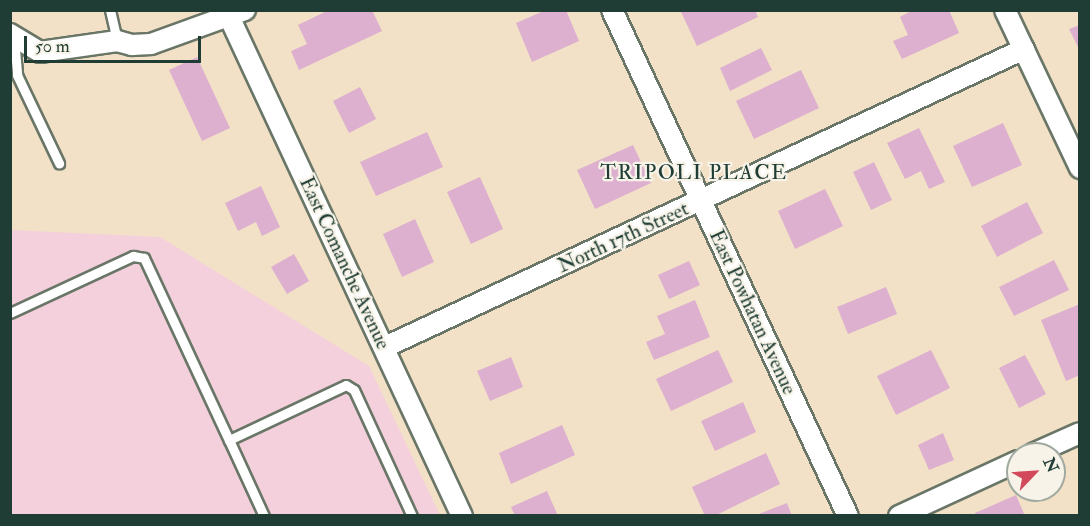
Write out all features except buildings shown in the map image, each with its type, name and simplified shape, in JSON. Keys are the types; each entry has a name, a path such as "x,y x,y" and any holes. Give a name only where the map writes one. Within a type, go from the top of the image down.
{"street":[{"name":"East Powhatan Avenue","path":"612,10 848,516"},
{"path":"1005,10 1078,163"},
{"path":"12,36 40,52 69,50 92,43 117,41 132,45 151,44 234,13"},
{"name":"East Comanche Avenue","path":"234,13 462,516"},
{"name":"North 17th Street","path":"385,347 1024,49"},
{"path":"1059,442 1080,432"},
{"path":"899,516 1006,467"}],"lane":[{"path":"110,10 117,41"},
{"path":"12,36 17,75 59,163"},
{"path":"10,313 133,256 144,258 264,516"},
{"path":"229,440 346,385 354,390 412,516"}],"shaded area":[{"path":"11,230 160,237 369,366 440,515 11,516"}],"district":[{"name":"TRIPOLI PLACE","path":"694,173"}]}
